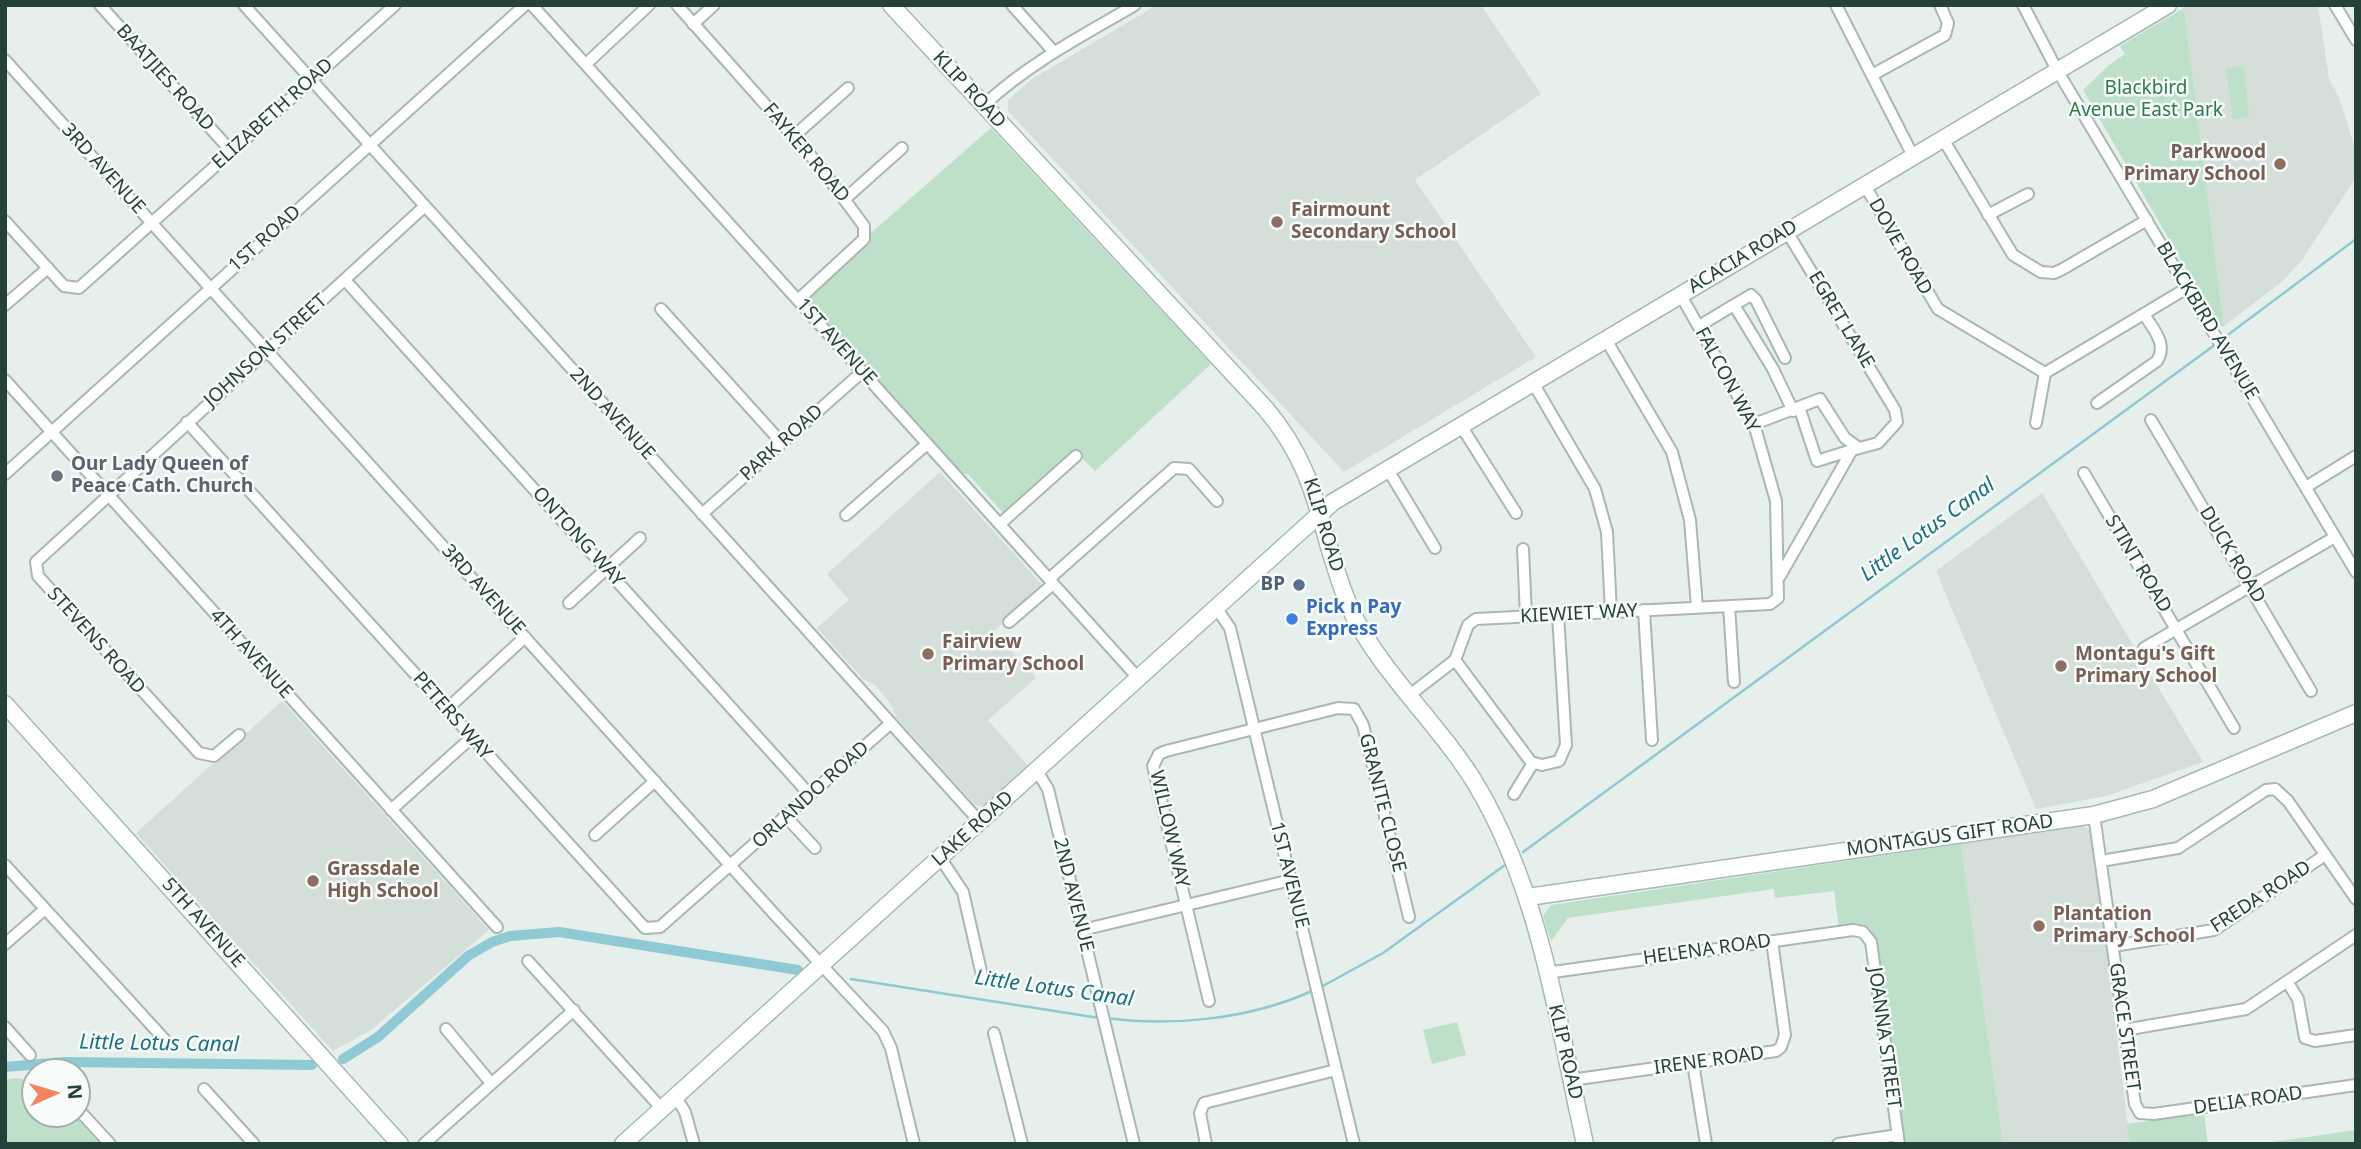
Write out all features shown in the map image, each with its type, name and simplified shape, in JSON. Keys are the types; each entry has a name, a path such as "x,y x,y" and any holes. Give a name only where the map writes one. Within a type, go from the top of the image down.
{"street":[{"name":"BAATJIES ROAD","path":"100,5 231,151"},
{"name":"2ND AVENUE","path":"244,5 980,822"},
{"name":"1ST ROAD","path":"5,474 525,5"},
{"name":"1ST AVENUE","path":"533,5 1139,679"},
{"path":"586,64 649,5"},
{"name":"FAYKER ROAD","path":"677,5 846,198 864,226 864,239 798,300"},
{"path":"692,24 714,5"},
{"name":"KLIP ROAD","path":"891,5 1272,415 1300,456 1352,611 1375,649 1466,769 1517,865 1528,897 1585,1144"},
{"path":"1012,5 1053,51"},
{"path":"984,105 1053,51 1135,5"},
{"path":"1836,5 1913,156"},
{"path":"1871,75 1945,35 1948,23 1940,5"},
{"name":"BLACKBIRD AVENUE","path":"2023,5 2057,70 2356,572"},
{"name":"ACACIA ROAD","path":"1321,513 1387,468 1460,424 2168,5"},
{"path":"2335,5 2356,40"},
{"name":"ELIZABETH ROAD","path":"5,221 64,286 79,288 312,81 392,6"},
{"name":"3RD AVENUE","path":"5,60 887,1038 914,1144"},
{"path":"793,136 848,88"},
{"path":"1943,139 2014,255 2049,274 2061,270 2147,220"},
{"path":"846,198 902,148"},
{"name":"DOVE ROAD","path":"1864,184 1938,309 2045,373"},
{"path":"1988,215 2028,194"},
{"name":"JOHNSON STREET","path":"108,495 425,206"},
{"name":"EGRET LANE","path":"1786,230 1895,410 1897,422 1885,438 1854,448"},
{"path":"5,305 48,268"},
{"name":"ONTONG WAY","path":"345,279 810,795"},
{"path":"2036,423 2045,373 2187,288"},
{"name":"FALCON WAY","path":"1680,295 1754,424 1776,501 1780,593"},
{"path":"1699,326 1751,295 1785,358"},
{"path":"1734,305 1796,409 1817,461 1854,448"},
{"path":"661,309 782,443"},
{"path":"2098,403 2147,368 2161,354 2160,342 2144,314"},
{"path":"1605,338 1672,452 1690,520 1697,607"},
{"name":"PARK ROAD","path":"702,514 862,372"},
{"name":"4TH AVENUE","path":"5,380 497,928"},
{"path":"1532,381 1595,489 1607,532 1611,612"},
{"path":"1754,424 1815,399 1822,400 1854,448"},
{"name":"DUCK ROAD","path":"2151,419 2311,691"},
{"name":"PETERS WAY","path":"187,422 645,928 660,927 729,864"},
{"path":"1460,424 1516,513"},
{"path":"846,515 927,443"},
{"path":"1779,577 1854,448"},
{"path":"1000,524 1076,456"},
{"path":"2306,487 2356,456"},
{"path":"1009,622 1177,467 1189,469 1217,500"},
{"path":"1387,468 1435,548"},
{"name":"STINT ROAD","path":"2084,473 2234,728"},
{"name":"STEVENS ROAD","path":"108,495 39,557 35,567 38,576 199,753 214,755 239,735"},
{"name":"LAKE ROAD","path":"623,1144 1321,513"},
{"path":"2144,648 2335,537"},
{"path":"569,603 640,538"},
{"path":"1523,548 1526,616"},
{"name":"KIEWIET WAY","path":"1410,694 1455,660 1472,620 1770,604 1780,593"},
{"path":"1729,606 1734,682"},
{"name":"1ST AVENUE","path":"1217,609 1230,628 1354,1144"},
{"path":"1644,610 1652,740"},
{"path":"1455,660 1533,763 1542,765 1559,761 1566,745 1558,615"},
{"path":"447,709 525,637"},
{"name":"5TH AVENUE","path":"5,704 400,1144"},
{"name":"GRANITE CLOSE","path":"1254,730 1338,708 1354,709 1360,715 1409,917"},
{"name":"MONTAGUS GIFT ROAD","path":"1528,897 2094,815 2153,799 2356,713"},
{"name":"ORLANDO ROAD","path":"729,864 738,861 891,723"},
{"name":"WILLOW WAY","path":"1209,1001 1155,777 1156,759 1166,751 1254,730"},
{"path":"391,810 471,738"},
{"path":"1514,794 1533,763"},
{"name":"2ND AVENUE","path":"1037,771 1048,789 1134,1144"},
{"path":"595,835 655,781"},
{"path":"2101,861 2178,848 2271,788 2280,791 2356,899"},
{"name":"GRACE STREET","path":"2094,815 2135,1104 2140,1113"},
{"path":"787,818 815,848"},
{"name":"FREDA ROAD","path":"2113,946 2214,930 2325,855"},
{"path":"941,859 963,892 983,980"},
{"path":"5,865 166,1041"},
{"path":"1082,930 1291,880"},
{"path":"5,944 45,909"},
{"name":"HELENA ROAD","path":"1546,973 1853,930 1866,934"},
{"name":"JOANNA STREET","path":"1866,934 1871,942 1899,1140"},
{"path":"2124,1030 2239,1012 2288,983 2356,935"},
{"name":"IRENE ROAD","path":"1571,1080 1768,1054 1782,1046 1785,1035 1772,941"},
{"path":"528,961 662,1109"},
{"path":"2288,983 2298,999 2305,1038 2315,1041 2356,1035"},
{"path":"424,1144 574,1010"},
{"path":"5,1027 30,1055"},
{"path":"446,1029 491,1083"},
{"path":"994,1033 1022,1144"},
{"path":"1693,1063 1706,1144"},
{"path":"1206,1144 1199,1113 1204,1103 1336,1070"},
{"name":"DELIA ROAD","path":"2140,1113 2154,1114 2356,1086"},
{"path":"204,1089 254,1144"},
{"path":"676,1097 685,1111 694,1144"},
{"path":"91,1123 110,1144"},
{"path":"1838,1144 1899,1140"}],"shaded area":[{"name":"Fairmount Secondary School","path":"1157,5 1481,5 1541,94 1415,180 1536,357 1344,472 1008,111 1008,100 1032,79"},
{"name":"Parkwood Primary School","path":"2189,5 2318,5 2329,79 2339,98 2356,151 2356,177 2302,260 2284,280 2224,326 2184,8"},
{"name":"Fairview Primary School","path":"940,472 1043,586 994,631 1036,678 988,720 1029,767 987,806 975,805 896,717 891,704 875,685 863,679 817,628 849,600 827,574"},
{"name":"Montagu's Gift Primary School","path":"2042,493 2203,762 2106,796 2036,809 1936,571"},
{"name":"Grassdale High School","path":"282,701 489,930 371,1030 333,1051 136,833"},
{"name":"Plantation Primary School","path":"2083,825 2092,833 2130,1144 2003,1144 1961,844"}],"green space":[{"name":"Blackbird Avenue East Park","path":"2184,8 2224,326 2219,326 2083,90 2125,54 2120,46"},
{"path":"2244,66 2249,117 2233,119 2226,68"},
{"path":"991,128 1211,364 1095,471 1074,450 1066,462 1004,514 968,474 963,474 808,301 808,297 868,240 871,233"},
{"path":"1961,844 2003,1144 1903,1144 1875,941 1866,929 1839,928 1834,891 1775,898 1774,889 1568,918 1551,941 1543,916 1551,905"},
{"path":"1457,1022 1466,1055 1432,1064 1423,1030"},
{"path":"21,1079 21,1128 86,1128 100,1144 5,1144 5,1080"},
{"path":"2204,1113 2208,1144 2130,1144 2127,1124"},
{"path":"2356,1130 2356,1144 2259,1144"}],"waterway":[{"name":"Little Lotus Canal","path":"2221,340 2356,239"},
{"name":"Little Lotus Canal","path":"1523,852 2216,344"},
{"name":"Little Lotus Canal","path":"1321,987 1383,953 1505,865"},
{"name":"Little Lotus Canal","path":"343,1059 378,1037 468,956 492,942 510,936 559,932 798,970"},
{"name":"Little Lotus Canal","path":"851,979 1099,1018"},
{"name":"Little Lotus Canal","path":"1106,1018 1158,1022 1211,1018 1263,1008 1312,991"},
{"name":"Little Lotus Canal","path":"5,1067 64,1062 312,1065"}],"place":[{"name":"Parkwood Primary School","path":"2280,164"},
{"name":"Fairmount Secondary School","path":"1277,222"},
{"name":"Our Lady Queen of Peace Cath. Church","path":"57,476"},
{"name":"BP","path":"1299,585"},
{"name":"Pick n Pay Express","path":"1292,619"},
{"name":"Fairview Primary School","path":"928,654"},
{"name":"Montagu's Gift Primary School","path":"2061,666"},
{"name":"Grassdale High School","path":"313,881"},
{"name":"Plantation Primary School","path":"2039,926"}]}
